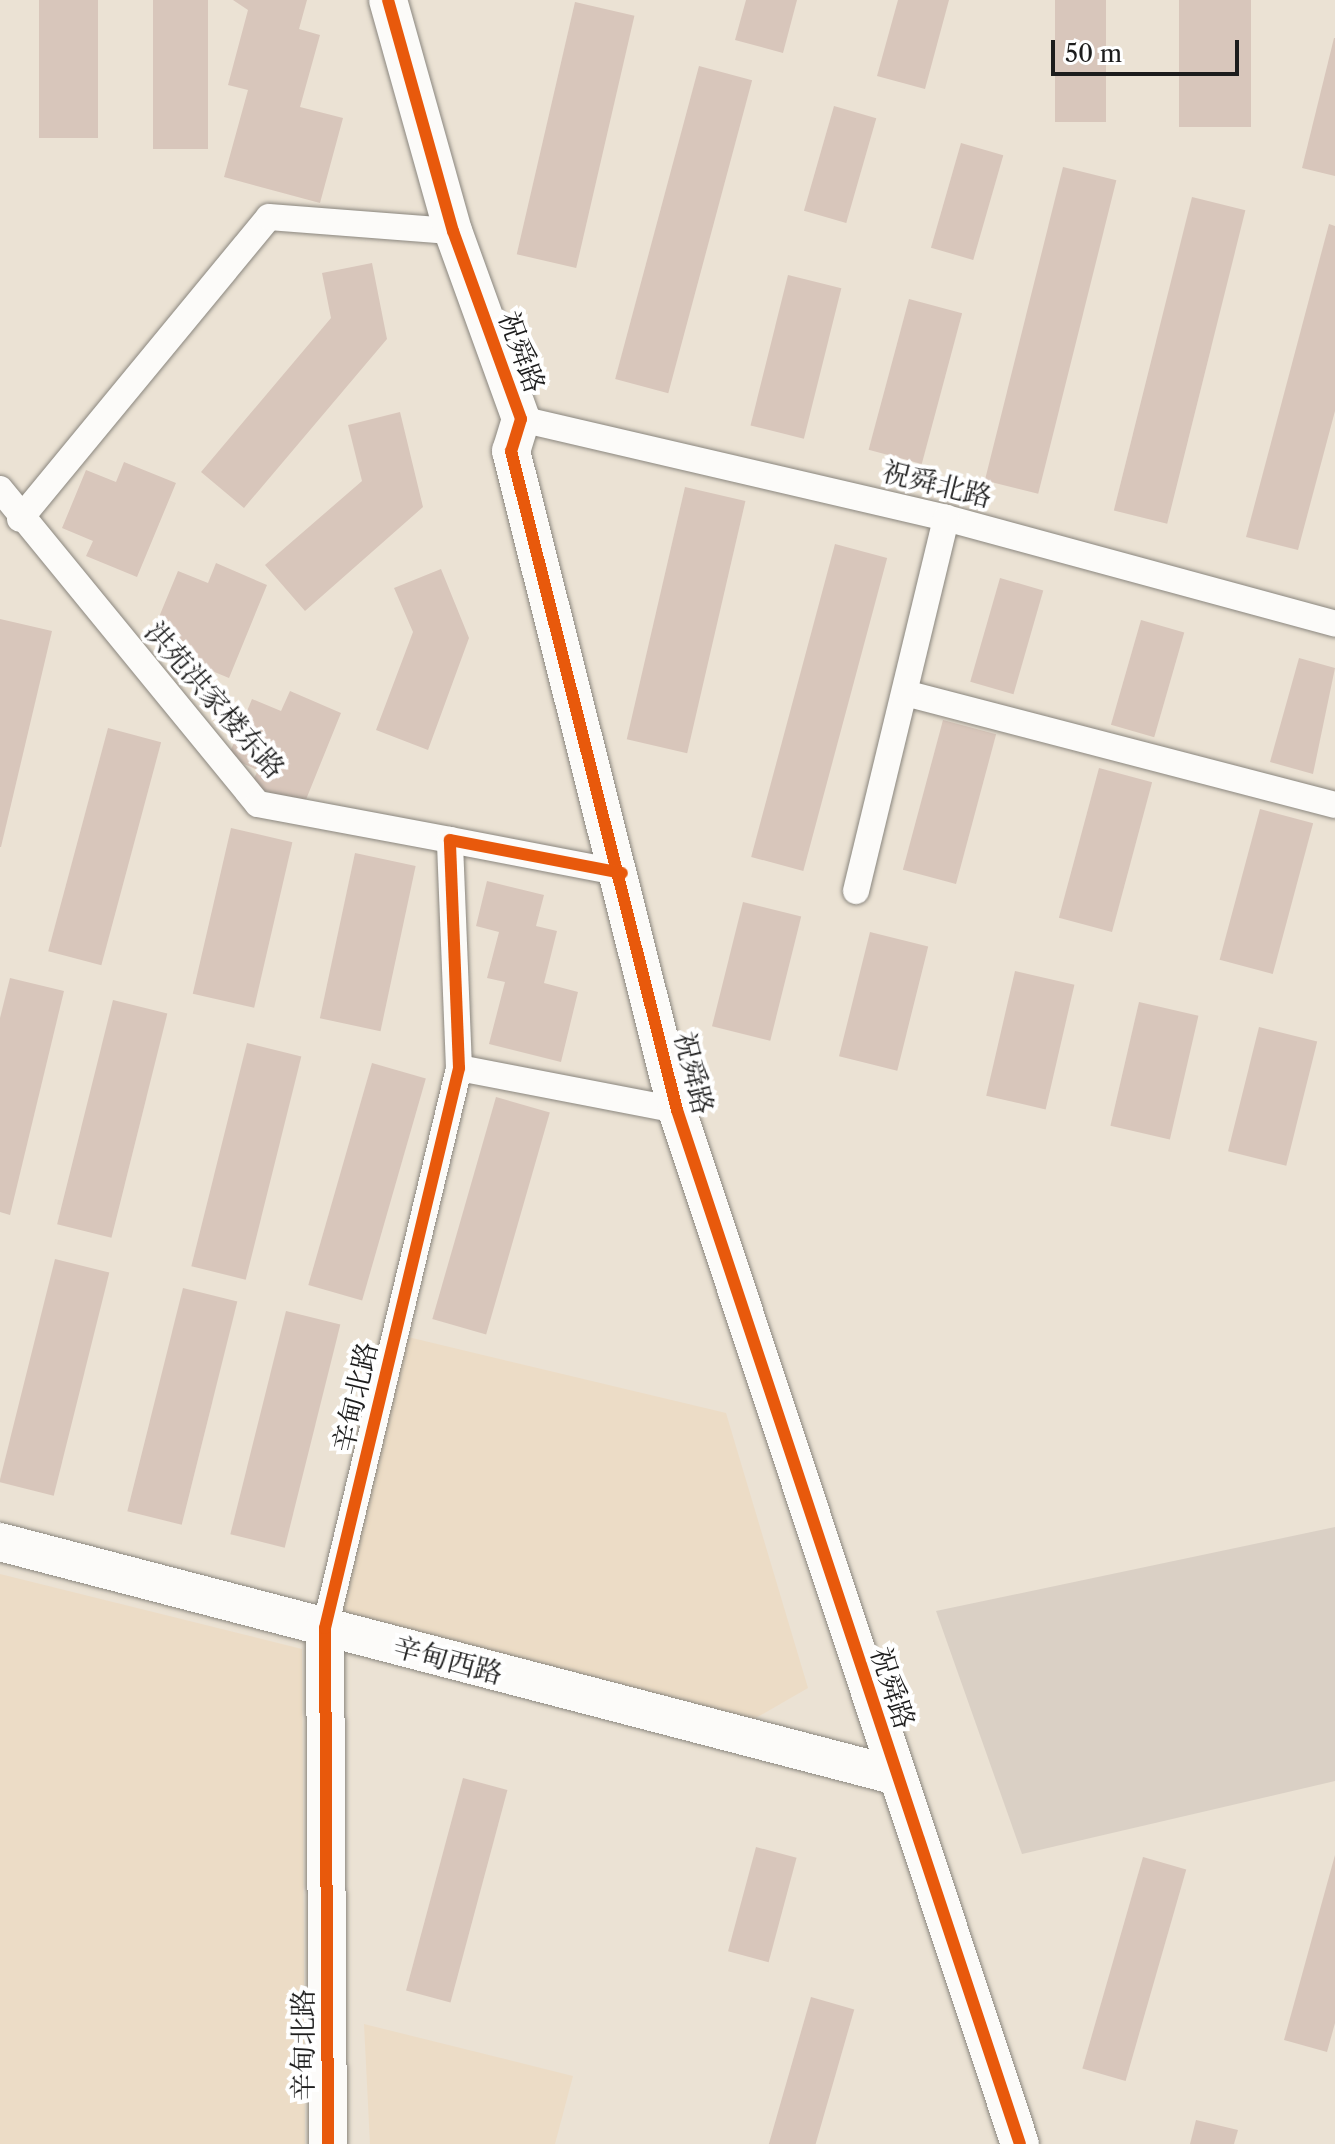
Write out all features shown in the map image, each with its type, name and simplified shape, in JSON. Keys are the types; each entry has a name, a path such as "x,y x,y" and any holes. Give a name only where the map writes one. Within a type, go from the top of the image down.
{"main road":[{"name":"祝舜路","path":"388,0 453,231 521,419 511,451 622,873 677,1110 1020,2144"},
{"name":"辛甸西路","path":"0,1542 897,1776"},
{"name":"辛甸北路","path":"325,1628 328,2144"}],"street":[{"path":"20,519 269,217 453,231"},
{"name":"祝舜北路","path":"521,419 946,518 1335,624"},
{"name":"洪苑洪家楼东路","path":"0,489 20,519 258,804 450,840"},
{"path":"856,891 946,518"},
{"path":"905,693 1335,805"},
{"path":"450,840 622,873"},
{"name":"辛甸北路","path":"325,1628 459,1068 450,840"},
{"path":"459,1068 677,1110"}],"shaded area":[{"path":"408,1337 726,1413 808,1688 754,1719 340,1612"},
{"path":"1335,1527 1335,1781 1022,1854 936,1611"},
{"path":"0,1574 302,1649 305,2144 0,2144"},
{"path":"364,2024 573,2076 555,2144 370,2144"}],"building":[{"path":"39,0 98,0 98,138 39,138"},
{"path":"153,0 208,0 208,149 153,149"},
{"path":"233,0 307,0 299,29 320,35 300,107 343,118 320,203 224,177 248,90 228,85 248,10"},
{"path":"746,0 797,0 783,53 735,40"},
{"path":"898,0 949,0 925,89 877,76"},
{"path":"1055,0 1106,0 1106,122 1055,122"},
{"path":"1179,0 1251,0 1251,127 1179,127"},
{"path":"575,2 634,16 576,268 517,254"},
{"path":"1335,38 1335,176 1302,168"},
{"path":"699,66 752,80 668,393 615,379"},
{"path":"834,106 876,118 846,223 804,211"},
{"path":"961,143 1003,155 973,260 931,248"},
{"path":"1063,167 1116,180 1038,494 985,480"},
{"path":"1192,197 1245,210 1167,524 1114,510"},
{"path":"1329,224 1335,226 1335,411 1298,550 1246,537"},
{"path":"372,263 387,339 244,508 201,472 331,318 322,273"},
{"path":"788,275 841,288 804,439 751,425"},
{"path":"909,299 962,313 922,464 869,450"},
{"path":"400,412 423,507 305,611 265,565 362,481 348,425"},
{"path":"124,462 176,483 137,577 86,556 93,541 62,528 86,470 116,482"},
{"path":"685,487 745,501 687,753 627,739"},
{"path":"835,544 887,558 803,871 751,857"},
{"path":"216,563 267,585 229,678 178,657 184,642 154,629 178,571 208,583"},
{"path":"441,569 469,638 428,750 376,730 413,632 394,588"},
{"path":"1000,578 1043,590 1013,694 970,682"},
{"path":"0,619 52,631 1,847 0,847"},
{"path":"1141,620 1184,632 1154,737 1111,725"},
{"path":"1299,658 1335,668 1313,774 1270,762"},
{"path":"290,691 341,713 303,807 251,785 258,770 228,757 252,699 281,711"},
{"path":"943,720 996,734 956,884 903,870"},
{"path":"108,728 161,742 101,965 48,951"},
{"path":"1099,768 1152,782 1112,932 1059,918"},
{"path":"1260,809 1313,823 1273,974 1220,960"},
{"path":"231,828 292,842 254,1008 193,994"},
{"path":"355,853 416,866 381,1031 320,1018"},
{"path":"487,881 544,895 536,926 557,931 544,983 578,992 561,1062 489,1044 505,982 487,978 499,932 476,926"},
{"path":"743,902 801,917 770,1041 712,1026"},
{"path":"870,932 928,947 897,1071 839,1056"},
{"path":"1015,971 1074,985 1046,1109 986,1096"},
{"path":"10,978 64,991 10,1215 0,1212 0,1018"},
{"path":"113,1000 167,1014 111,1238 57,1224"},
{"path":"1139,1002 1198,1016 1170,1139 1110,1126"},
{"path":"1259,1027 1317,1042 1286,1166 1228,1151"},
{"path":"247,1043 301,1057 246,1280 191,1266"},
{"path":"372,1063 426,1078 362,1300 308,1285"},
{"path":"496,1097 550,1112 486,1334 432,1319"},
{"path":"55,1259 109,1273 54,1496 0,1482 0,1480"},
{"path":"183,1288 237,1302 182,1525 127,1511"},
{"path":"286,1311 340,1325 285,1548 230,1534"},
{"path":"463,1778 507,1790 450,2002 406,1991"},
{"path":"756,1847 797,1858 769,1962 728,1951"},
{"path":"1335,1855 1335,2023 1327,2052 1284,2040"},
{"path":"1143,1857 1186,1869 1126,2081 1082,2068"},
{"path":"811,1997 854,2009 816,2144 769,2144"},
{"path":"1196,2120 1238,2130 1234,2144 1190,2144"}],"cycle path":[{"path":"388,0 453,231 521,419 511,451 677,1110 1020,2144"},
{"path":"328,2144 325,1628 459,1068 450,840 622,873"}]}
